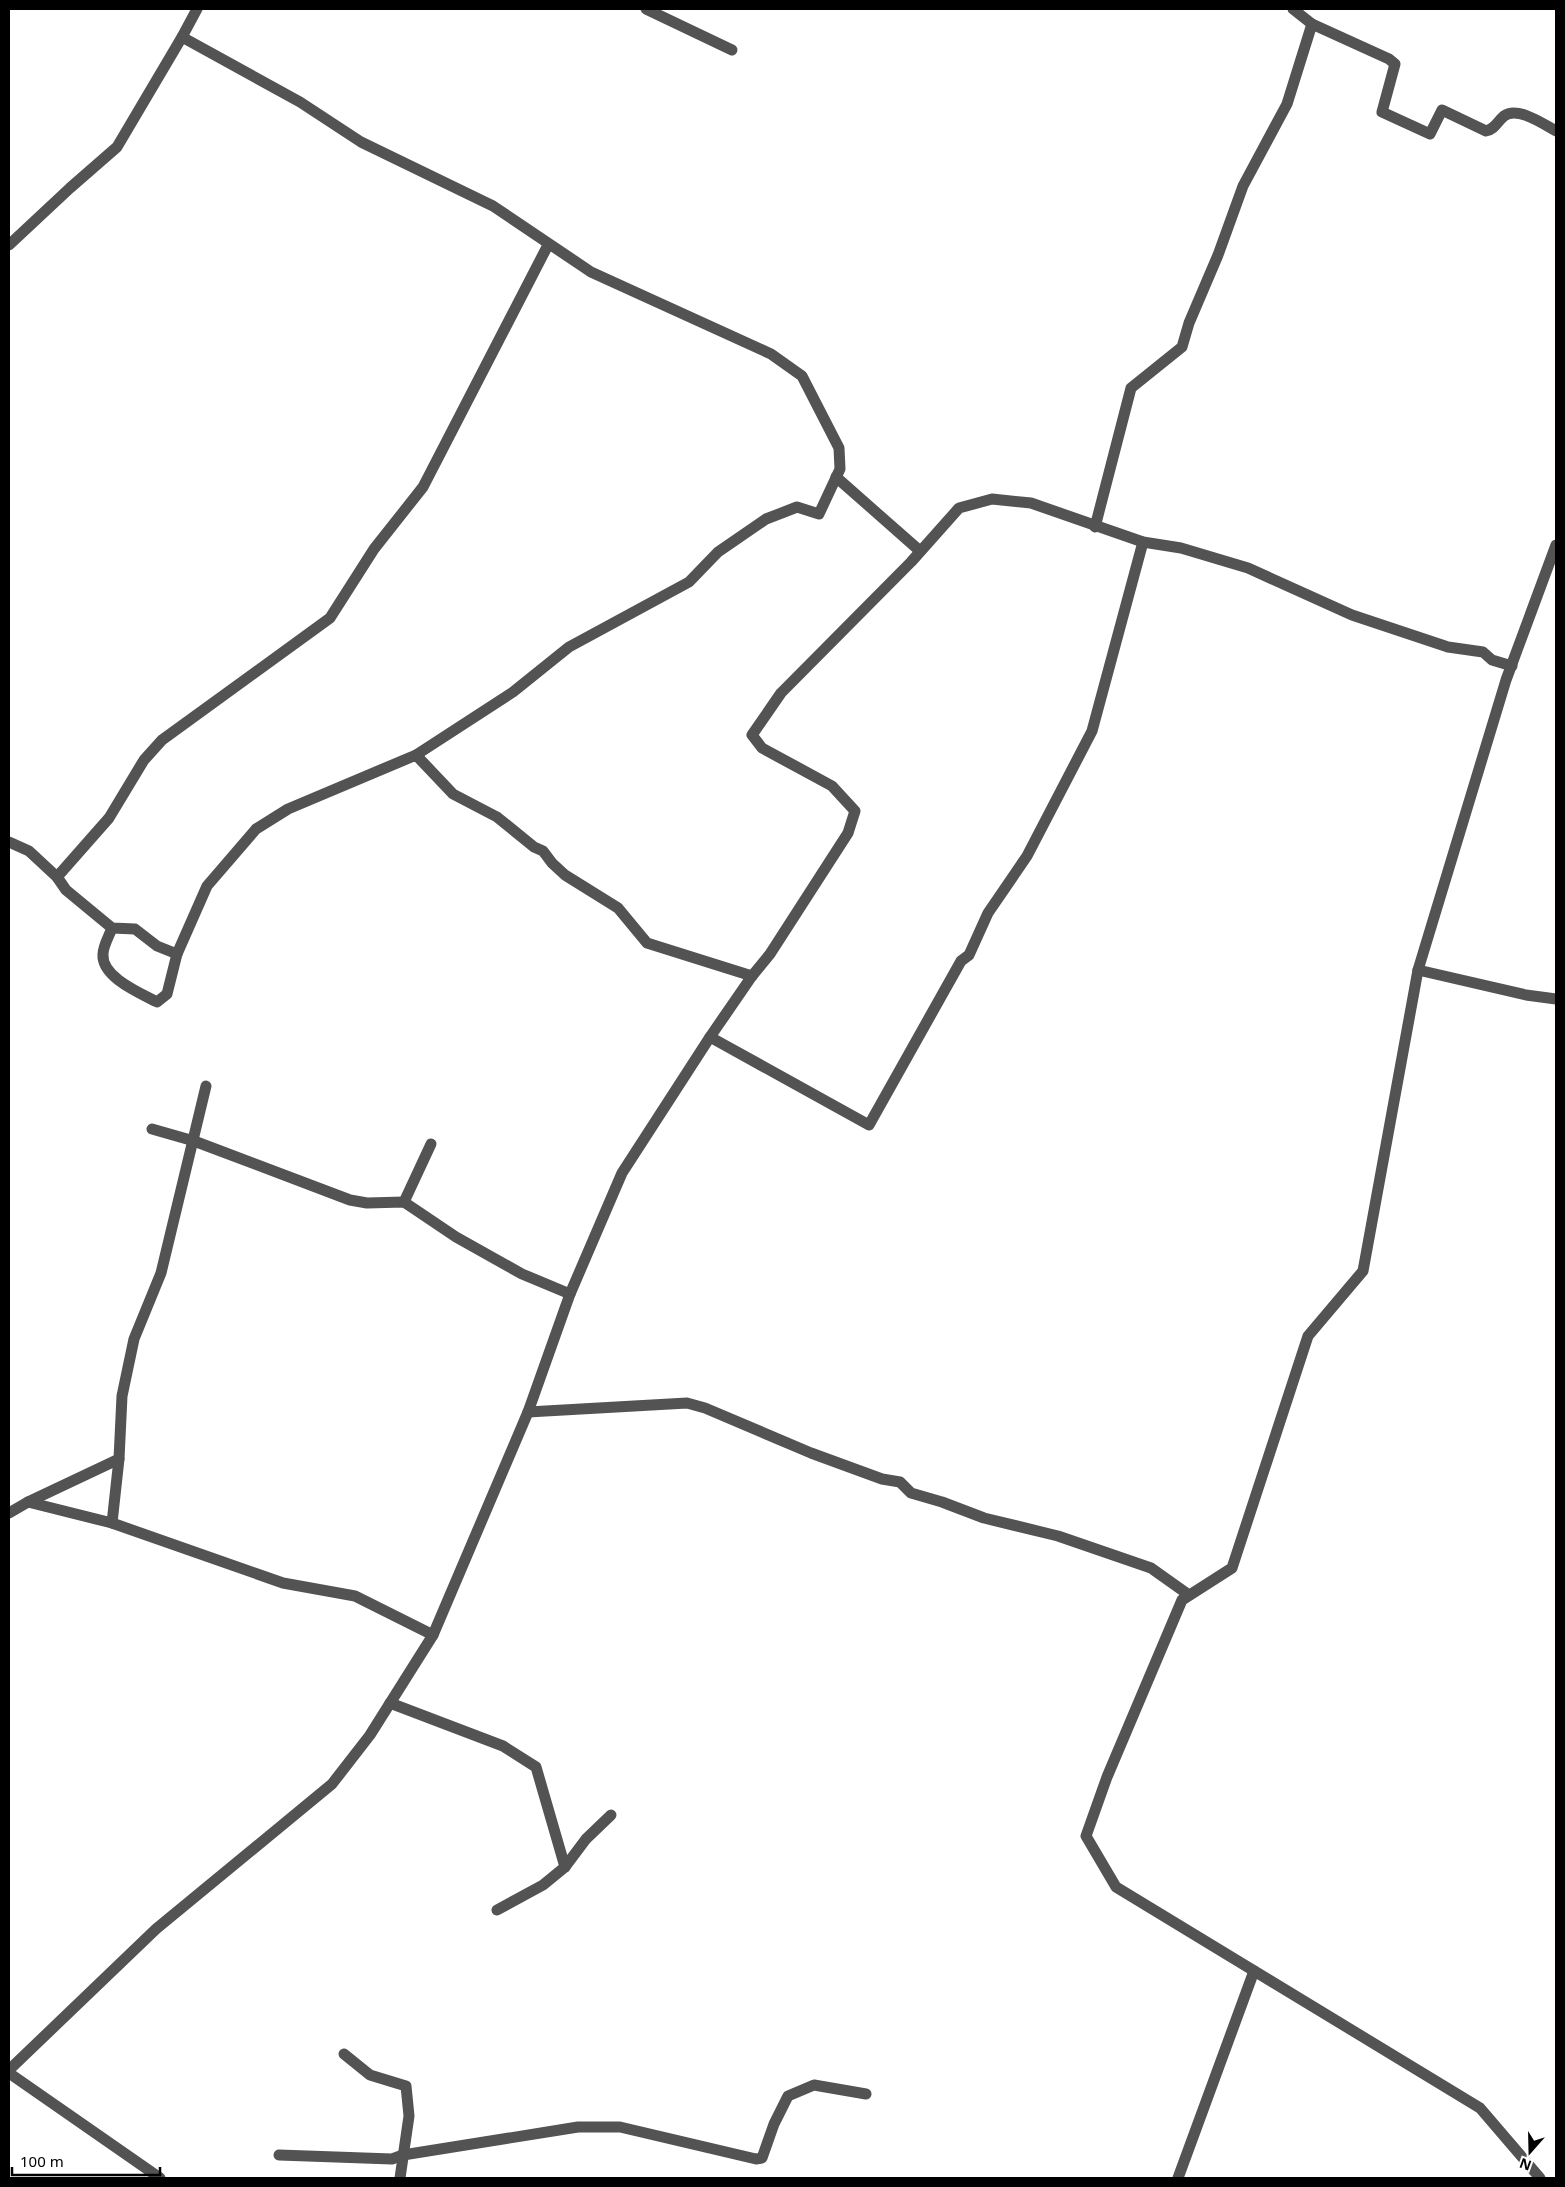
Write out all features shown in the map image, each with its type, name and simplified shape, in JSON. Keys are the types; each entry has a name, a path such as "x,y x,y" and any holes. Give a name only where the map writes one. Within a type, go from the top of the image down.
{"street":[{"path":"9,245 117,147 197,9"},
{"path":"646,9 732,50"},
{"path":"1293,9 1312,24 1389,59 1395,64 1382,112 1416,129 1430,134 1442,110 1486,131 1493,129 1505,115 1518,112 1556,131"},
{"path":"1095,526 1130,388 1182,347 1189,323 1218,255 1243,186 1287,104 1312,24"},
{"path":"112,928 103,954 109,972 123,983 157,1002 167,994 177,954 207,886 256,829 288,809 416,755 513,692 569,647 689,582 718,552 766,519 797,508 819,514 840,469 839,448 802,376 771,354 592,272 493,206 362,142 300,102 182,37"},
{"path":"57,877 109,818 144,760 162,740 330,618 374,549 422,487 548,244"},
{"path":"836,477 920,551"},
{"path":"160,2178 9,2072 156,1929 332,1784 370,1735 433,1635 528,1412 570,1294 622,1173 710,1037 752,976 770,954 848,833 856,811 832,786 762,748 752,736 780,693 920,551 959,508 992,499 1031,503 1144,542 1181,548 1248,568 1352,615 1448,647 1483,652 1492,660 1512,666"},
{"path":"710,1037 869,1124 960,961 970,955 988,913 1027,856 1092,731 1144,542"},
{"path":"1540,2178 1480,2108 1116,1887 1086,1836 1107,1777 1182,1600 1232,1568 1308,1336 1363,1271 1418,970 1512,666 1556,545"},
{"path":"416,755 453,794 497,817 534,847 543,851 552,864 565,874 618,908 647,943 752,976"},
{"path":"9,842 29,851 57,877 66,890 112,928 134,929 158,946 177,954"},
{"path":"1418,970 1526,995 1556,999"},
{"path":"112,1523 119,1459 122,1396 134,1339 161,1273 206,1086"},
{"path":"152,1129 194,1141 350,1200 367,1203 404,1202 456,1237 514,1270 570,1294"},
{"path":"404,1202 431,1144"},
{"path":"528,1412 687,1403 705,1408 820,1456 882,1479 900,1482 911,1493 942,1502 984,1518 1058,1536 1151,1568 1189,1595"},
{"path":"9,1513 28,1502 119,1459"},
{"path":"28,1502 112,1523 283,1583 355,1596 433,1635"},
{"path":"390,1703 503,1746 536,1767 564,1867"},
{"path":"497,1910 543,1885 564,1867 586,1839 611,1814"},
{"path":"1178,2178 1254,1971"},
{"path":"344,2054 370,2075 406,2086 409,2116 400,2178"},
{"path":"279,2155 392,2160 404,2155 578,2127 620,2127 756,2159 762,2158 774,2124 788,2096 814,2085 866,2094"}]}
